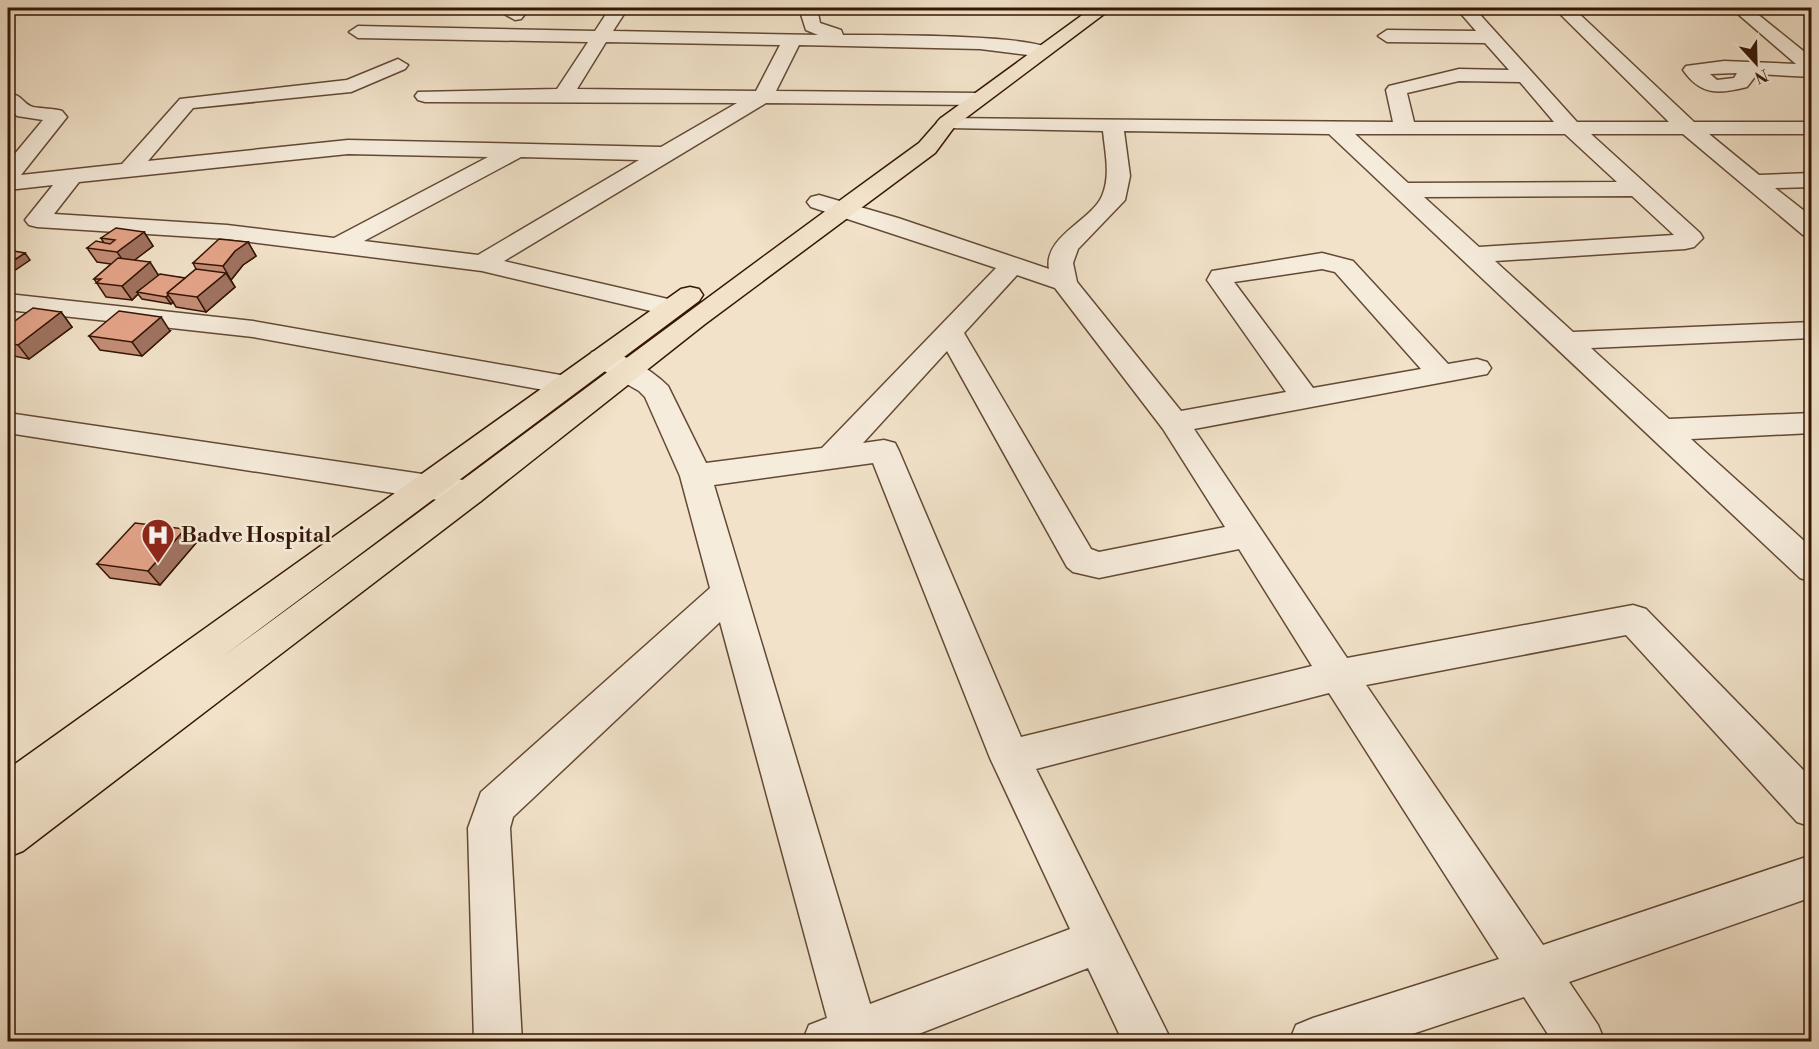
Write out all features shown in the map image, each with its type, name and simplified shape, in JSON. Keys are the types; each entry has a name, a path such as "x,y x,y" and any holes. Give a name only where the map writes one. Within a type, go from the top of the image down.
{"main road":[{"path":"8,837 470,493 615,365 672,308 829,206 927,148 946,125 978,99 1103,8"},
{"path":"8,792 566,384 615,365 829,206"}],"street":[{"path":"563,95 619,8"},
{"path":"808,8 812,26 834,34 829,40"},
{"path":"1465,8 1571,128 1688,234 1689,240 1474,255"},
{"path":"1563,8 1688,128 1812,231"},
{"path":"1740,8 1812,70"},
{"path":"357,32 980,44 1044,51"},
{"path":"1387,36 1491,37"},
{"path":"482,263 763,96 792,40"},
{"path":"128,171 188,103 351,86 398,65"},
{"path":"1751,69 1812,70"},
{"path":"1405,128 1396,90 1459,75 1523,76"},
{"path":"425,96 763,96 978,99"},
{"path":"8,176 57,117 24,112 13,100"},
{"path":"1113,124 1119,176 1113,200 1067,246 1060,263 1064,283 1174,422 1338,675 1581,1041"},
{"path":"946,125 1812,128"},
{"path":"1335,128 1812,570"},
{"path":"8,183 348,147 665,154"},
{"path":"338,245 518,151"},
{"path":"71,177 37,220 227,232 482,263 672,308"},
{"path":"1751,182 1812,180"},
{"path":"1403,190 1637,189"},
{"path":"829,206 889,223 1064,283"},
{"path":"1306,399 1220,280 1221,276 1322,261 1344,266 1441,375"},
{"path":"831,458 1012,266"},
{"path":"8,302 253,329 566,384"},
{"path":"1564,342 1812,330"},
{"path":"950,332 1079,558 1086,563 1100,565 1247,535"},
{"path":"615,365 649,384 658,393 696,476 729,592 840,1038 1099,941"},
{"path":"1174,422 1477,368"},
{"path":"8,423 470,493"},
{"path":"1660,430 1812,423"},
{"path":"696,476 884,451 1010,758 1148,1041"},
{"path":"498,1041 489,828 496,806 729,592"},
{"path":"1010,758 1338,675 1633,620 1812,808"},
{"path":"1313,1041 1812,876"}],"building":[{"path":"116,228 144,232 117,252 87,248 96,241 110,244 115,240 101,238"},
{"path":"219,239 248,242 235,251 223,266 193,263"},
{"path":"8,250 25,253 8,264"},
{"path":"118,258 150,262 122,286 96,283 101,279 94,279"},
{"path":"196,269 226,273 197,297 167,293"},
{"path":"160,274 185,278 167,293 166,297 137,292"},
{"path":"33,308 61,312 18,345 8,343 8,326"},
{"path":"119,311 161,317 132,342 89,336"},
{"path":"135,523 185,529 148,571 97,564"}],"place":[{"name":"Badve Hospital","path":"158,564"}]}
